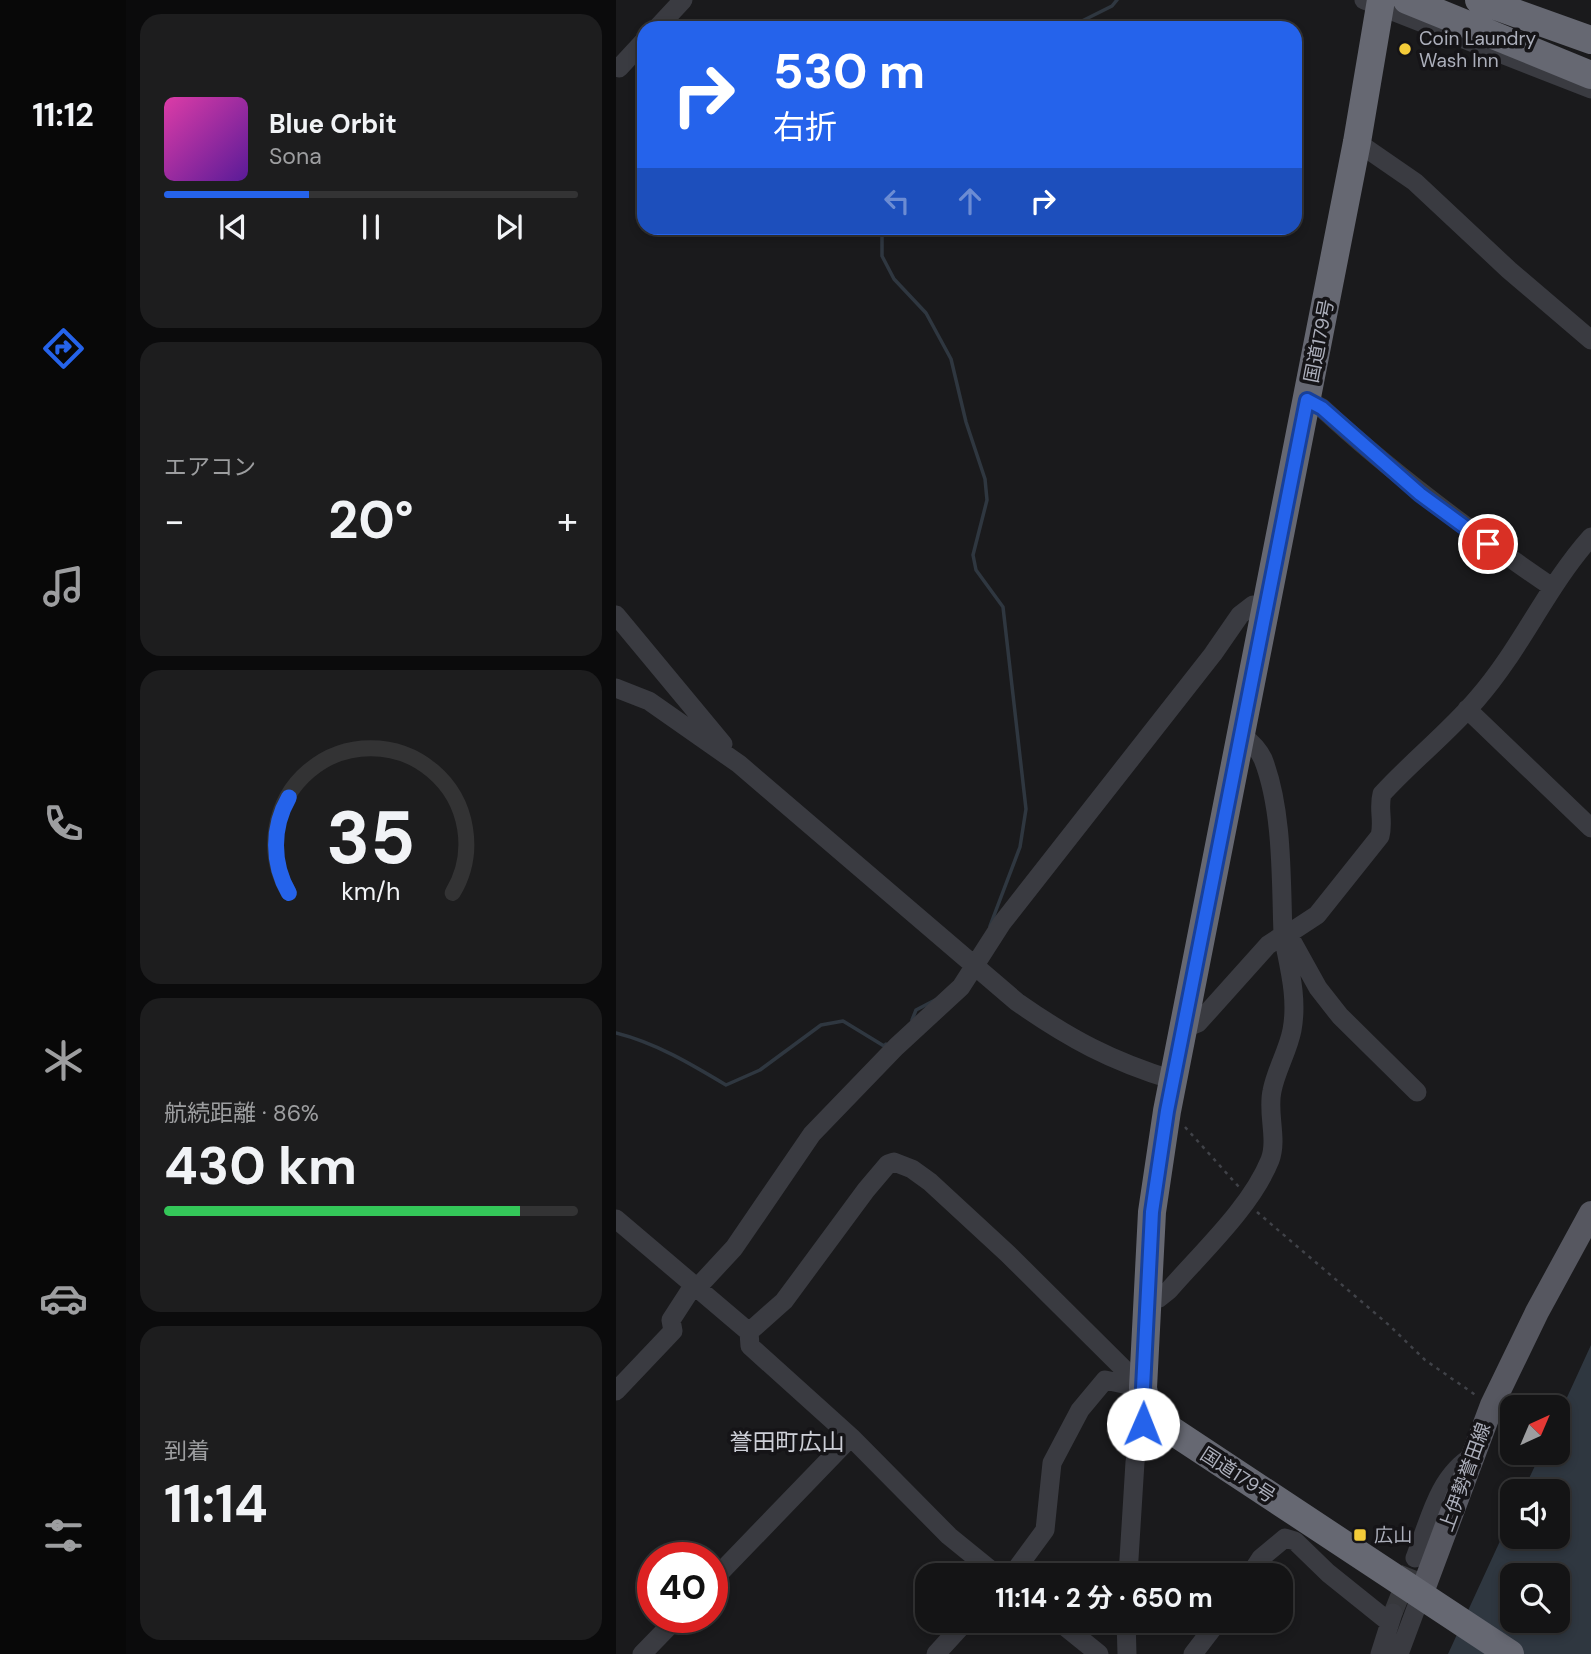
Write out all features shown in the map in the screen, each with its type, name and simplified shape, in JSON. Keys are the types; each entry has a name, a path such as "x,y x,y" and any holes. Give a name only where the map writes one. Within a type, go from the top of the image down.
{"highway":[{"path":"1407,0 1591,75"},
{"path":"1479,0 1591,40"},
{"name":"国道179号","path":"1375,2 1357,142 1167,1111 1152,1212 1146,1301 1145,1397 1166,1426 1510,1654"}],"main road":[{"name":"上伊勢誉田線","path":"1421,1595 1492,1405 1537,1312 1591,1213"}],"street":[{"path":"664,21 684,0"},
{"path":"1375,2 1591,89"},
{"path":"619,68 637,49"},
{"path":"1357,142 1415,182 1591,340"},
{"path":"1307,400 1322,408 1401,477 1467,529 1552,587"},
{"path":"1183,1029 1198,1023 1268,945 1317,915 1380,836 1383,824 1378,808 1382,794 1467,709 1524,634 1552,587 1591,537"},
{"path":"616,1391 673,1331 671,1320 695,1287 734,1248 812,1134 896,1047 961,987 971,966 1002,923 1213,654 1240,615 1253,605 1267,608"},
{"path":"616,615 739,764"},
{"path":"649,701 667,677"},
{"path":"616,688 649,701 739,764 971,966 1017,1002 1085,1045 1124,1065 1173,1080"},
{"path":"1467,709 1591,828"},
{"path":"1146,1301 1159,1298 1169,1290 1246,1201 1270,1159 1272,1142 1269,1112 1272,1090 1292,1031 1293,988 1285,935 1281,866 1273,803 1262,758 1253,743 1242,735"},
{"path":"1285,935 1318,988 1340,1016 1417,1092"},
{"path":"749,1332 784,1301 866,1190 888,1164 894,1162 912,1169 930,1182 1008,1254 1145,1397"},
{"path":"616,1219 749,1332 750,1346 851,1437 949,1536 982,1563"},
{"path":"1021,1563 1045,1530 1052,1463 1080,1410 1105,1380 1145,1397"},
{"path":"1129,1563 1135,1462 1145,1397"},
{"path":"728,1564 851,1437"},
{"path":"1415,1558 1446,1479 1458,1464 1473,1455"},
{"path":"1258,1563 1285,1538 1294,1541 1328,1573 1391,1618 1380,1654"},
{"path":"1399,1654 1421,1595"},
{"path":"642,1654 662,1633"},
{"path":"936,1654 955,1633"},
{"path":"1073,1633 1099,1654"},
{"path":"1126,1633 1127,1654"},
{"path":"1193,1654 1209,1633"}],"path":[{"path":"1167,1111 1198,1139 1238,1187 1246,1201 1277,1232 1390,1326 1425,1360 1492,1405"}],"shaded area":[{"path":"1591,1345 1591,1654 1448,1654 1500,1541 1500,1549 1570,1549 1570,1479 1529,1479 1535,1465 1570,1465 1568,1395"}],"waterway":[{"path":"1082,21 1112,6 1117,0"},
{"path":"882,235 882,256 894,279 926,313 951,359 966,422 985,479 987,500 973,555 976,570 1003,607 1026,809 1020,847 990,926"},
{"path":"912,1020 916,1010 937,999"},
{"path":"616,1033 659,1048 726,1085 760,1070 821,1025 843,1021 884,1046 886,1044"}],"tunnel":[{"path":"1393,1613 1415,1558"}],"place":[{"name":"Coin Laundry Wash Inn","path":"1405,49"},
{"name":"広山","path":"1360,1535"}],"district":[{"name":"誉田町広山","path":"787,1442"}],"route":[{"path":"1143,1424 1146,1405 1143,1388 1146,1301 1152,1212 1167,1111 1307,400 1322,408 1420,494 1488,544"}]}
